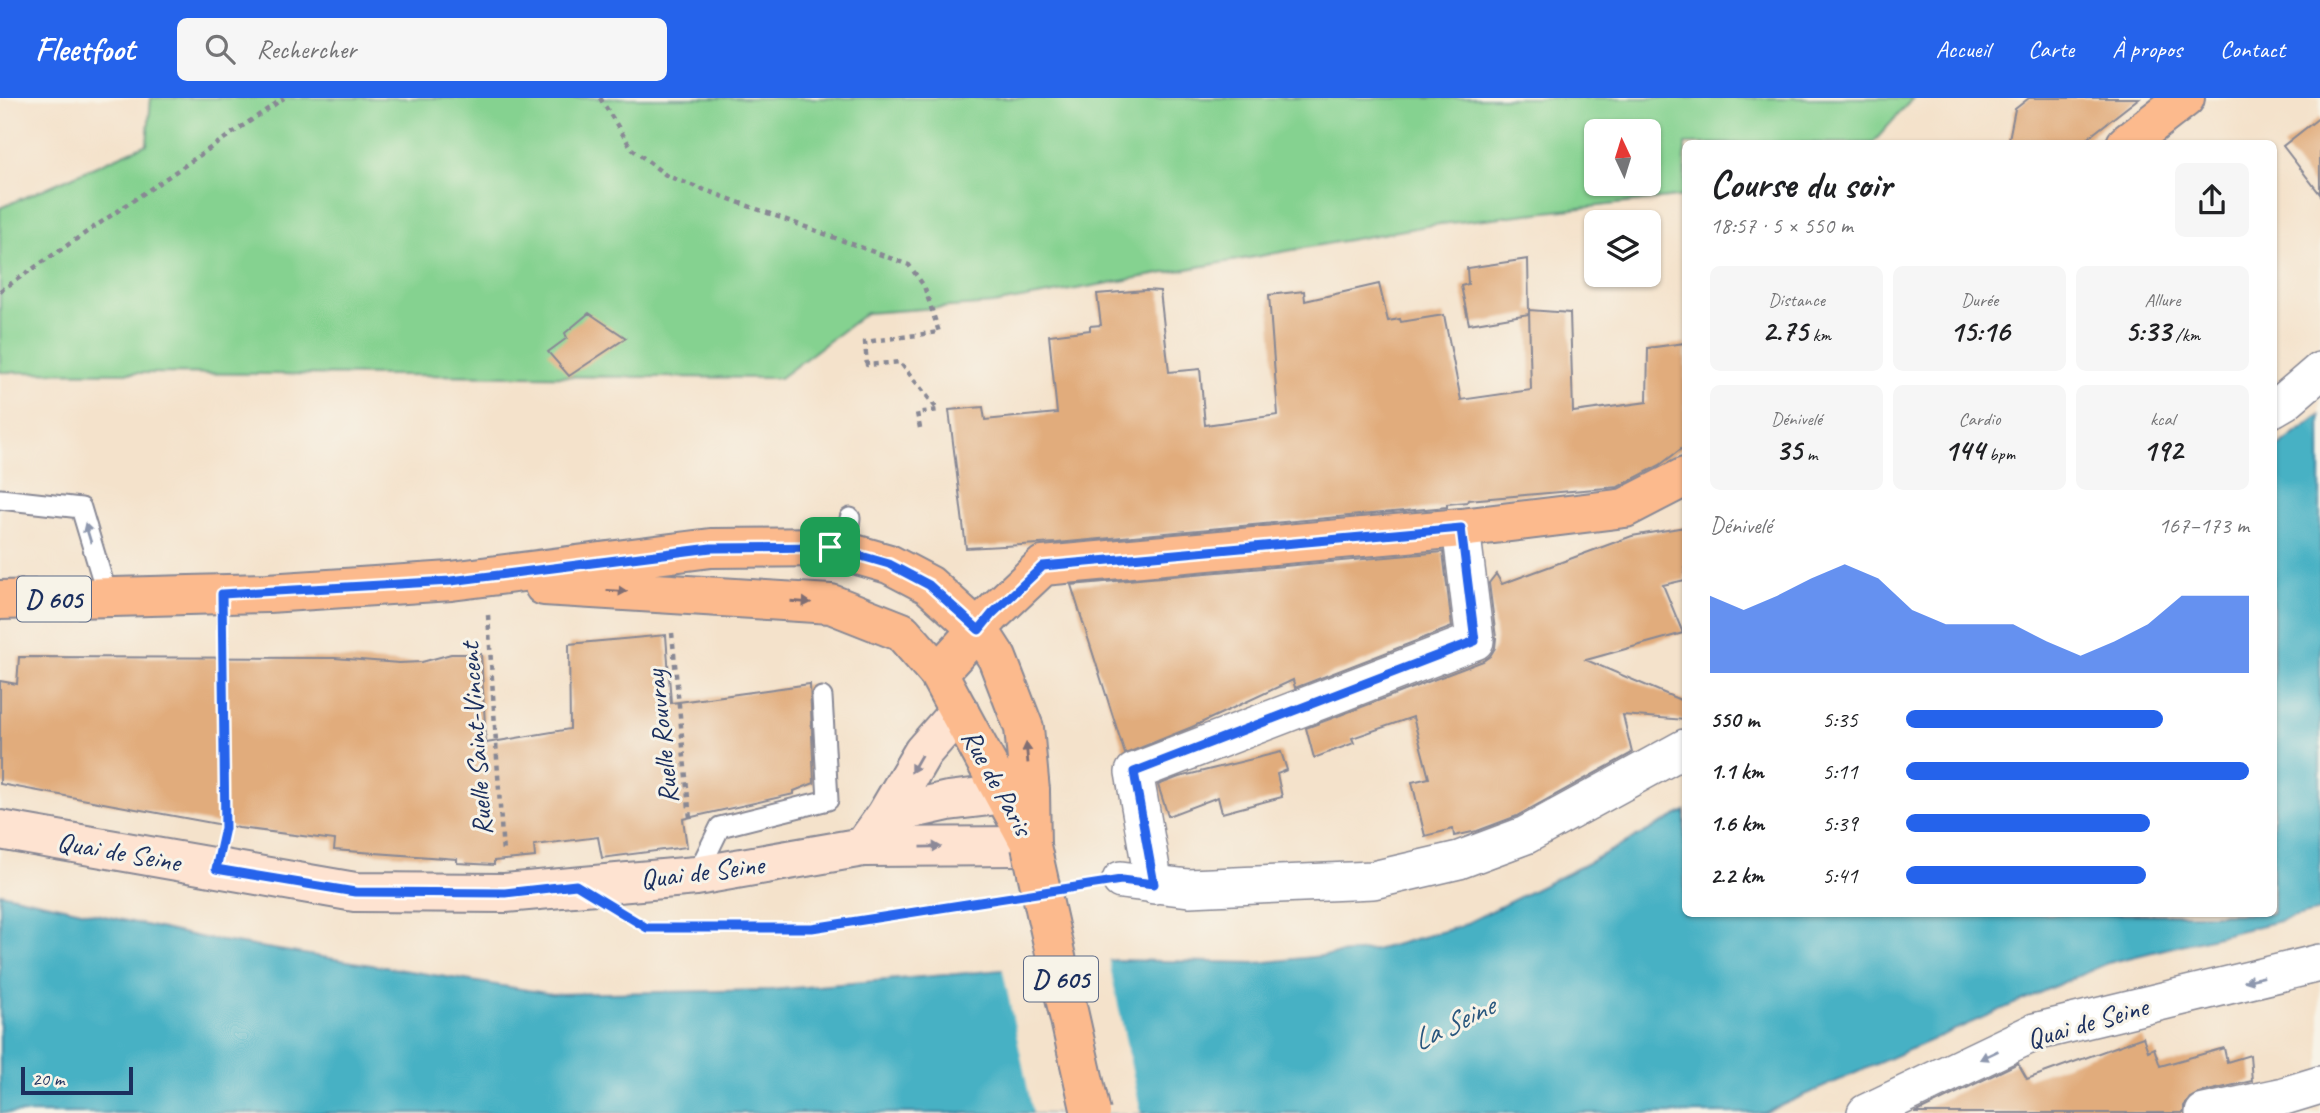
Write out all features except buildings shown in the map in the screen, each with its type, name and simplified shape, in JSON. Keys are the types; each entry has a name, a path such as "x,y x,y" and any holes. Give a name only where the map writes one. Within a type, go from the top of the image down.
{"main road":[{"path":"2131,140 2185,98"},
{"path":"938,673 1010,596 1043,566 1461,528 1625,508 1682,479"},
{"name":"Rue de Paris","path":"0,600 222,594 468,582 711,548 830,547 848,535 889,564 929,585 979,630 997,659 1024,728 1016,794"},
{"name":"Rue de Paris","path":"468,582 831,604 902,632 938,673 959,711 1016,794 1031,846"},
{"path":"863,847 886,815 923,752 959,711"},
{"path":"886,815 948,801 1016,794"},
{"name":"Quai de Seine","path":"0,830 355,892 505,893 696,876 863,847 1031,846"},
{"name":"D 605","path":"1031,846 1091,1113"}],"street":[{"path":"2277,399 2320,371"},
{"path":"1461,528 1475,641 1134,772 1138,882 1189,888 1373,880 1458,860 1526,835 1682,750"},
{"name":"Quai de Seine","path":"1866,1113 2035,1032 2320,963"},
{"path":"2204,1113 2284,1097 2320,1085"}],"lane":[{"path":"0,499 81,508 108,598"},
{"path":"696,876 720,827 828,800 822,696"}],"path":[{"path":"0,291 284,98"},
{"path":"600,98 632,149 667,176 909,265 924,286 939,332 865,342 867,365 900,362 938,410 917,413 920,428"},
{"name":"Ruelle Saint-Vincent","path":"468,582 505,893"},
{"name":"Ruelle Rouvray","path":"668,593 696,876"},
{"path":"216,869 225,828 222,594"},
{"path":"576,885 647,928 812,928 1014,897"}],"green space":[{"path":"151,98 1913,98 1876,140 1682,140 1682,196 1432,225 993,304 866,313 780,378 0,372 0,208 147,144"}],"water":[{"name":"La Seine","path":"2320,415 2320,911 2108,963 1764,1113 0,1113 0,893 204,938 552,994 771,990 1117,960 1258,963 1375,950 1459,927 1682,813 1682,917 2277,917 2277,448"}],"pier":[{"path":"1108,957 1141,1113 1033,1113 1002,966"}],"route":[{"path":"1461,528 1475,641 1134,772 1154,884 1121,880 812,928 647,928 576,885 505,893 355,892 216,869 225,828 222,594 451,581 711,548 830,547 889,564 929,585 979,630 992,614 1043,566 1461,528"}]}
